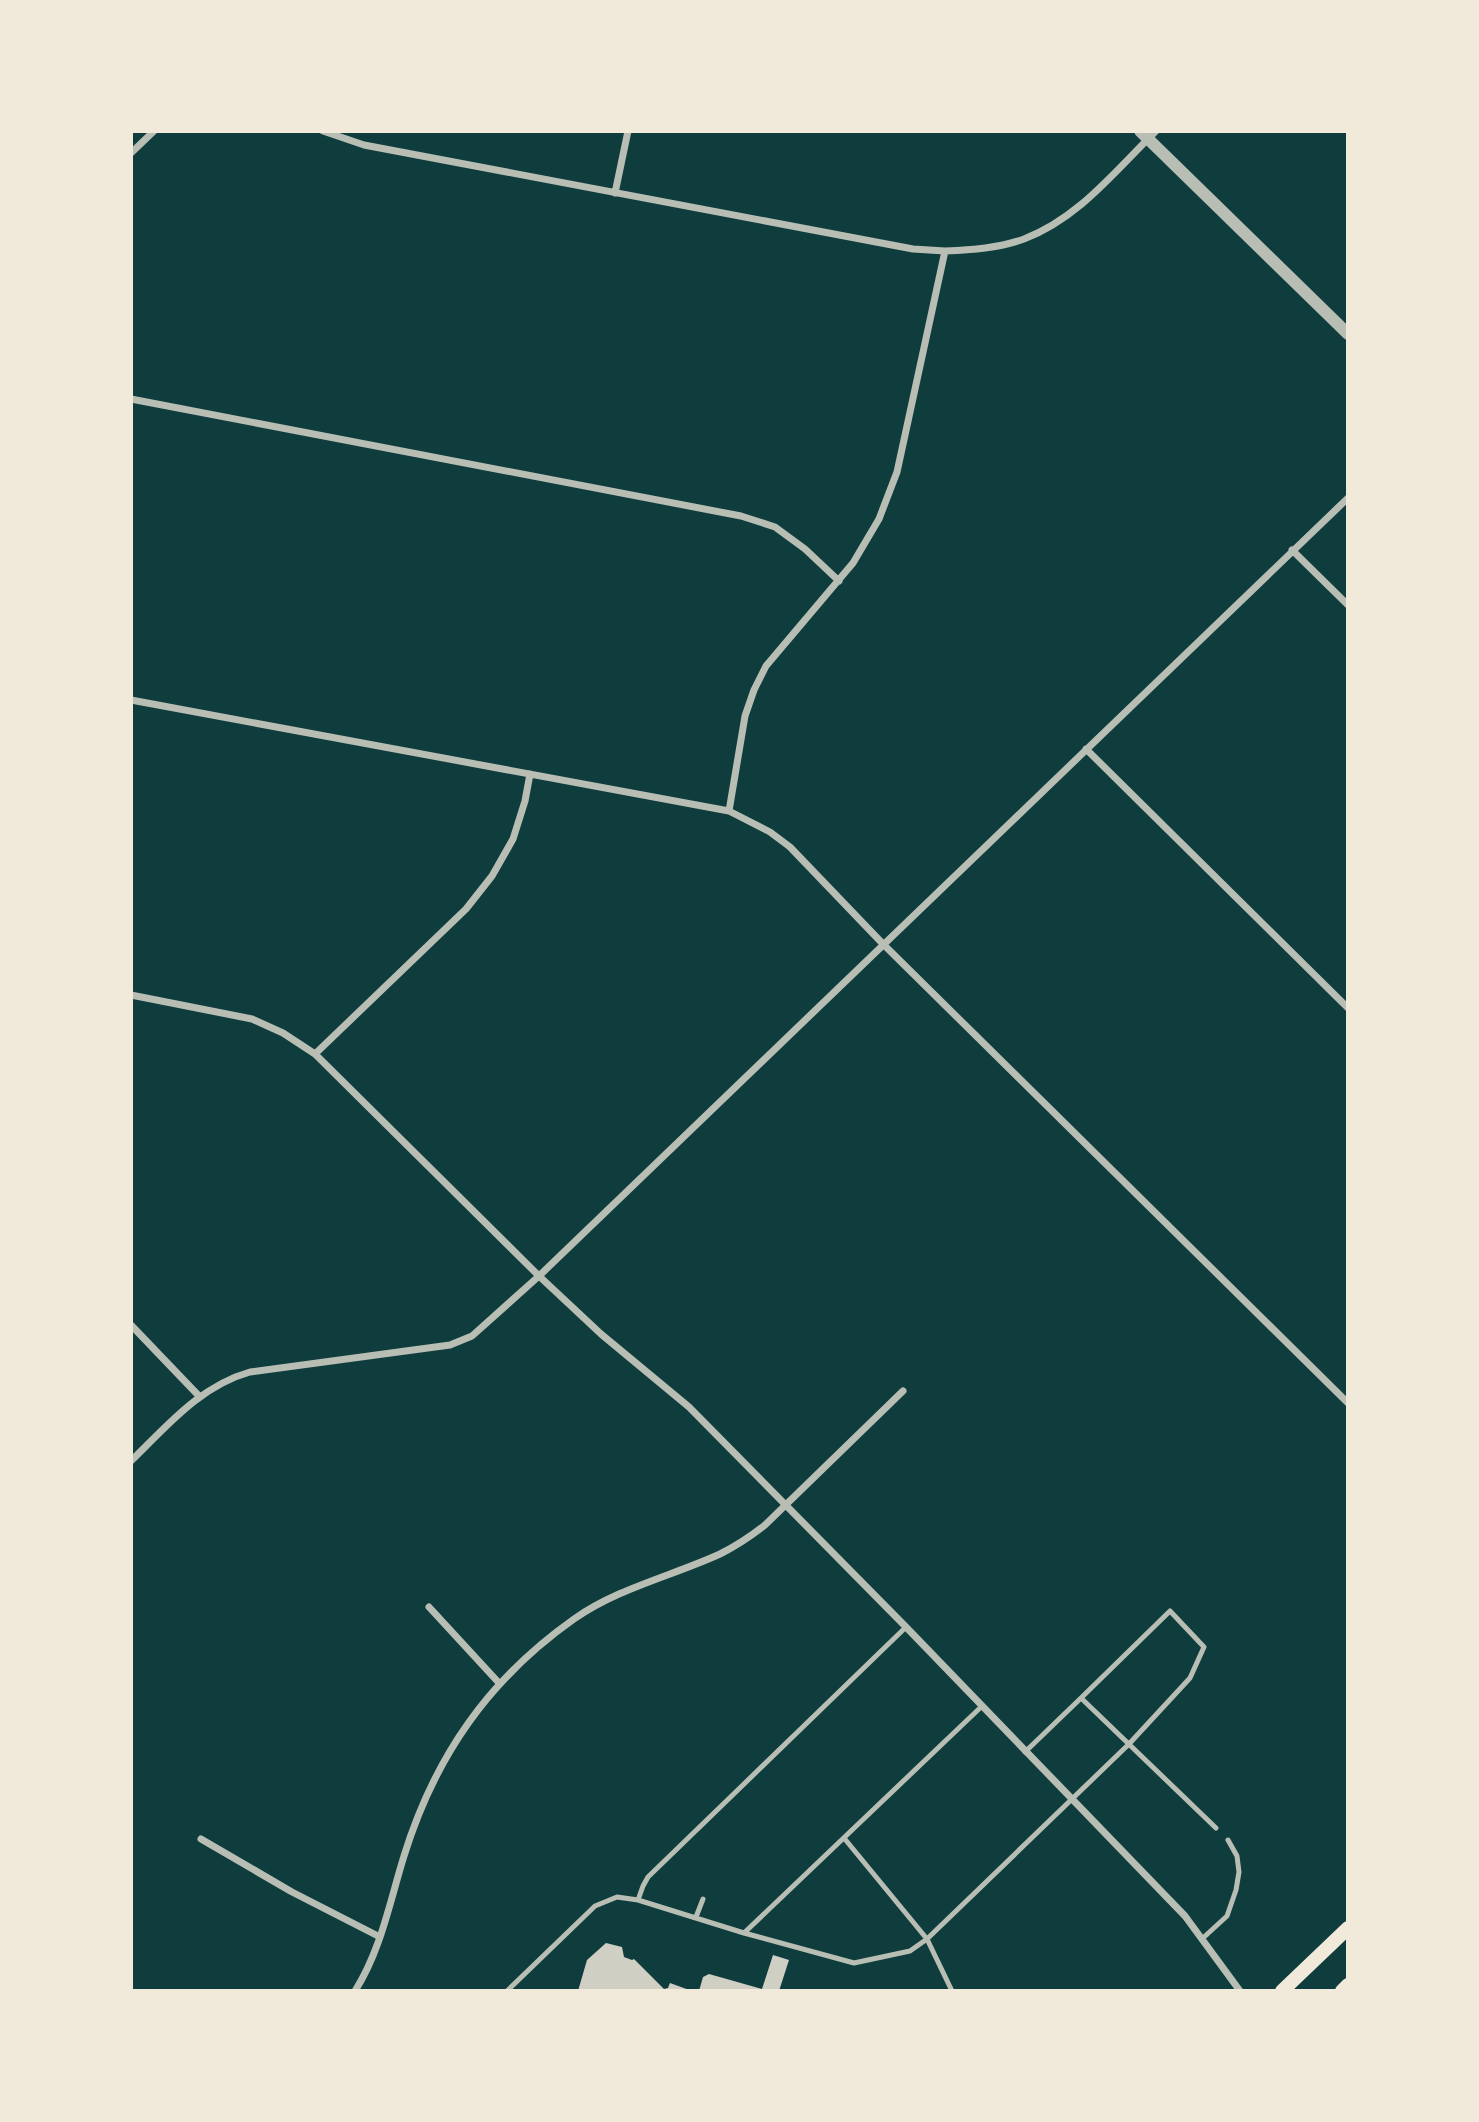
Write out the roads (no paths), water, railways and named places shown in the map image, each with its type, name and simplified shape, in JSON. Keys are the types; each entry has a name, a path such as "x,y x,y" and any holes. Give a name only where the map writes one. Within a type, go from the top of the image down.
{"main road":[{"path":"1282,1991 1348,1928"},
{"path":"1342,1991 1348,1985"}],"street":[{"path":"131,153 154,131"},
{"path":"323,131 364,145 914,249 945,251 997,246 1024,239 1059,222 1091,197 1148,134 1348,334"},
{"path":"615,193 628,131"},
{"path":"729,811 745,716 766,666 853,563 879,519 897,472 945,251"},
{"path":"131,399 741,516 775,527 805,549 839,581"},
{"path":"131,1461 199,1396 218,1384 250,1372 450,1345 472,1336 539,1276 1348,498"},
{"path":"1292,550 1348,605"},
{"path":"131,700 729,811 770,832 790,847 883,944 1348,1403"},
{"path":"1086,749 1348,1007"},
{"path":"315,1054 466,909 492,876 513,839 530,774"},
{"path":"131,995 252,1019 283,1033 315,1054 539,1276 601,1334 689,1406 1185,1916 1240,1991"},
{"path":"131,1325 199,1396"},
{"path":"355,1991 380,1937 404,1854 426,1793 457,1738 499,1682 575,1618 612,1596 732,1547 765,1525 903,1391"},
{"path":"429,1606 499,1682"},
{"path":"201,1839 292,1892 380,1937"}],"lane":[{"path":"507,1991 595,1906 617,1897 638,1900 854,1963 910,1951 927,1939 1129,1744 1190,1678 1204,1647 1170,1611 1025,1752"},
{"path":"638,1900 648,1877 906,1627"},
{"path":"1081,1698 1216,1828"},
{"path":"744,1933 981,1707"},
{"path":"844,1838 927,1939 952,1991"},
{"path":"1203,1938 1227,1916 1237,1890 1237,1856 1228,1840"},
{"path":"696,1917 704,1899"}]}
